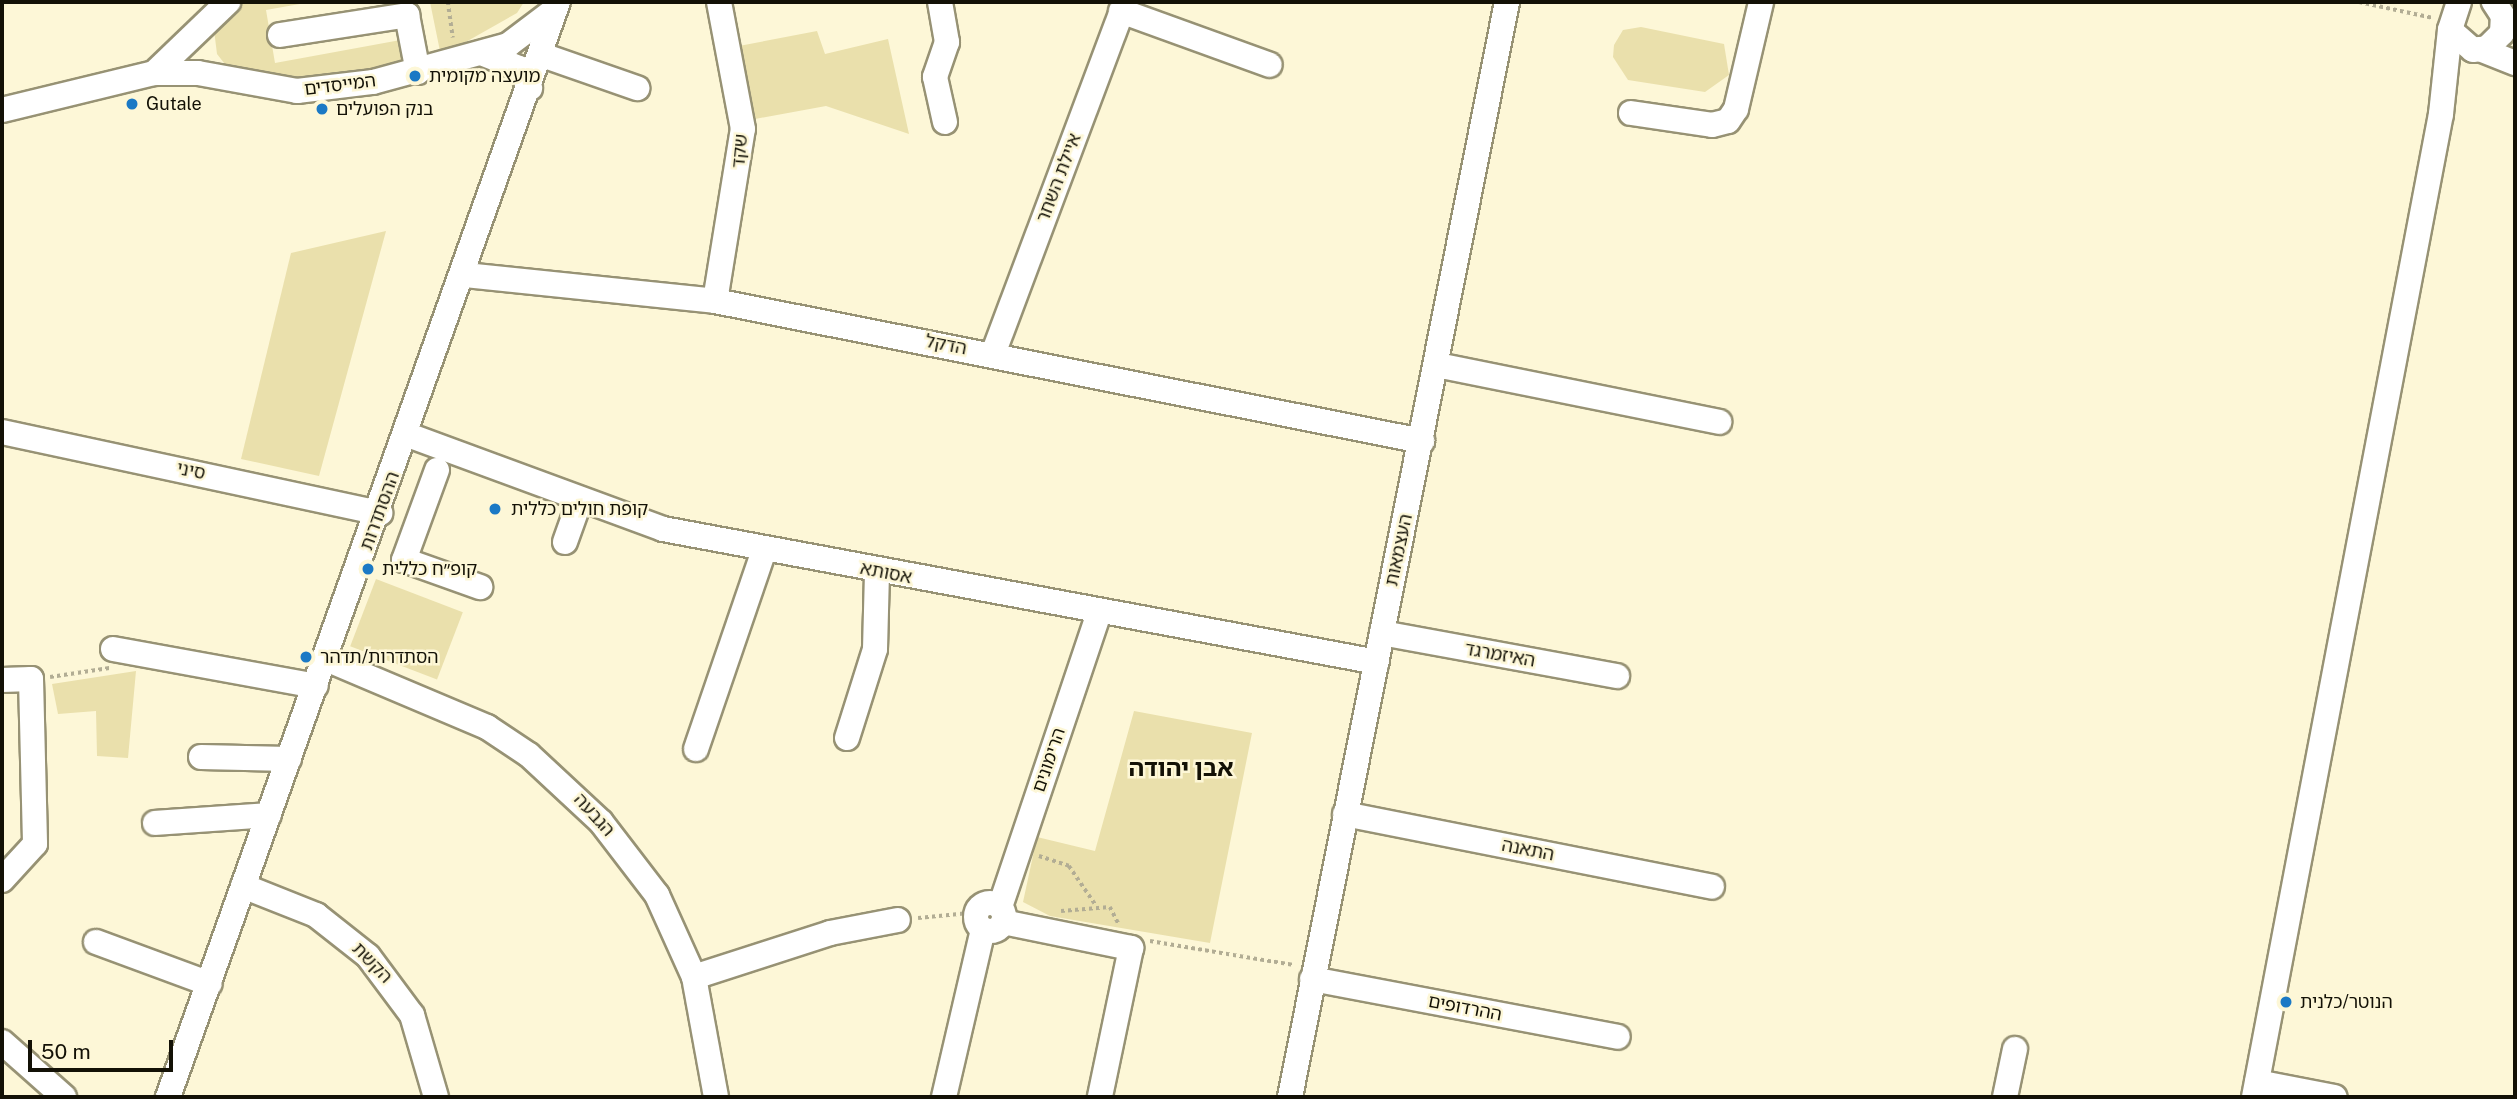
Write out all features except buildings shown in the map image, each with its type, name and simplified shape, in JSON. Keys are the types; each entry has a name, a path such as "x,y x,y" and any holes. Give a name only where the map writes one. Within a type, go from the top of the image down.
{"street":[{"name":"המייסדים","path":"154,73 198,34 228,2"},
{"name":"שקד","path":"715,301 743,129 719,2"},
{"path":"940,2 947,42 935,77 945,122"},
{"name":"העצמאות","path":"1290,1097 1507,2"},
{"path":"1630,113 1712,125 1728,121 1737,109 1761,2"},
{"path":"2494,2 2515,49"},
{"path":"1123,6 1270,65"},
{"name":"איילת השחר","path":"993,354 1123,6"},
{"name":"המייסדים","path":"2,110 154,73 221,78 264,89 324,90 457,64 484,54 556,7"},
{"name":"ההסתדרות","path":"168,1097 466,275 556,7"},
{"path":"2454,12 2460,44 2515,63"},
{"path":"2335,1097 2256,1090 2441,114 2454,12"},
{"path":"280,34 407,15 418,72"},
{"path":"2441,114 2478,49 2498,39 2504,25"},
{"path":"198,34 221,78"},
{"path":"484,54 519,68 530,88"},
{"path":"542,55 637,88"},
{"name":"הדקל","path":"466,275 715,301 1422,441"},
{"path":"1437,365 1719,422"},
{"name":"סיני","path":"2,432 382,506 422,511"},
{"name":"אסותא","path":"408,435 579,503 764,551 1377,662"},
{"path":"437,470 404,560 480,587"},
{"path":"565,542 579,503"},
{"path":"696,749 764,551"},
{"path":"846,738 875,649 877,572"},
{"name":"הרימונים","path":"944,1097 991,918 1019,851 1099,613"},
{"name":"האיזמרגד","path":"1382,633 1617,676"},
{"path":"113,649 316,686"},
{"name":"הגבעה","path":"326,659 487,727 568,788 657,895 694,978 716,1097"},
{"path":"2,680 31,679 35,844 2,880"},
{"path":"201,757 289,759"},
{"name":"התאנה","path":"1345,814 1712,887"},
{"path":"155,823 269,815"},
{"name":"הקשת","path":"243,886 316,915 368,956 412,1015 436,1097"},
{"path":"991,918 1131,948 1100,1097"},
{"path":"694,978 830,933 898,920"},
{"path":"96,942 211,984"},
{"name":"ההרדופים","path":"1313,974 1618,1037"},
{"path":"2,1042 64,1097"},
{"path":"2005,1097 2014,1049"}],"path":[{"path":"448,2 457,64"},
{"path":"2359,2 2454,12"},
{"path":"31,679 108,672 113,649"},
{"path":"1019,851 1069,866 1095,904"},
{"path":"898,920 991,918"},
{"path":"1131,948 1150,941 1313,974"}],"shaded area":[{"path":"241,2 311,2 266,10 275,63 406,39 411,64 302,83 228,68 217,54 214,30"},
{"path":"430,2 524,2 517,13 441,56"},
{"path":"1641,27 1724,44 1729,75 1705,92 1628,80 1613,57 1614,45 1623,30"},
{"path":"817,31 825,54 888,39 909,134 826,106 755,119 739,46"},
{"path":"386,231 319,476 241,459 291,253"},
{"path":"376,579 463,612 437,680 350,646"},
{"path":"136,671 128,758 97,756 96,711 58,714 52,684"},
{"path":"1134,711 1252,733 1210,943 1050,916 1023,902 1037,837 1095,851"}],"place":[{"name":"מועצה מקומית","path":"415,76"},
{"name":"Gutale","path":"132,104"},
{"name":"בנק הפועלים","path":"322,109"},
{"name":"קופת חולים כללית","path":"495,509"},
{"name":"קופ״ח כללית","path":"368,569"},
{"name":"הסתדרות/תדהר","path":"306,657"},
{"name":"הנוטר/כלנית","path":"2286,1002"}],"district":[{"name":"אבן יהודה","path":"1181,768"}]}
